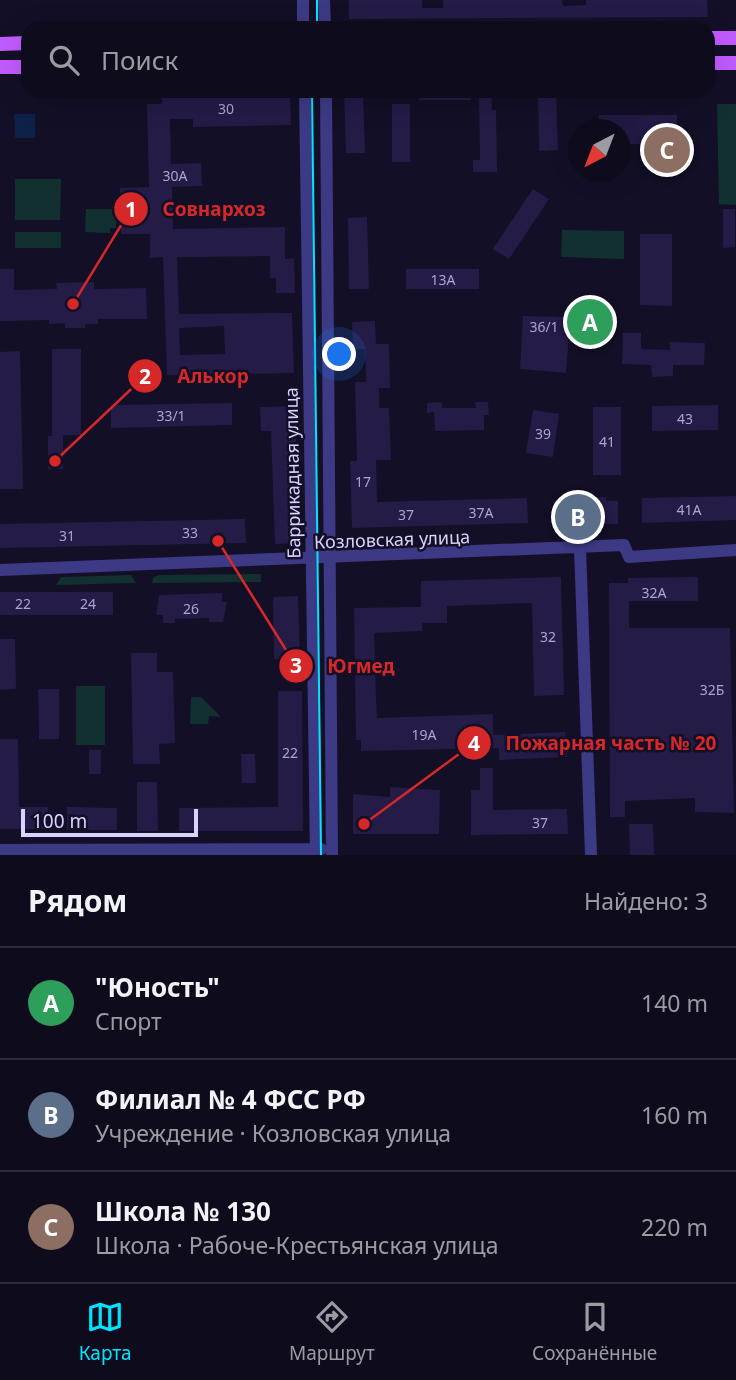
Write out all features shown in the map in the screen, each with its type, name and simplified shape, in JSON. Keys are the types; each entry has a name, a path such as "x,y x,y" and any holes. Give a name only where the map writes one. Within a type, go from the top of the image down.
{"main road":[{"path":"715,38 736,38"},
{"path":"0,44 21,43"},
{"path":"715,63 736,62"},
{"path":"0,67 21,67"}],"street":[{"path":"303,0 303,21"},
{"path":"324,0 325,21"},
{"name":"Баррикадная улица","path":"304,98 316,852"},
{"path":"0,850 332,853 326,98"},
{"name":"Козловская улица","path":"0,570 331,559 624,545 629,557 736,550"},
{"path":"580,548 590,855"}],"green space":[{"path":"717,104 736,104 736,205 719,204"},
{"path":"15,179 61,179 60,220 15,220"},
{"path":"86,209 117,209 116,228 110,228 110,233 85,232"},
{"path":"562,230 624,231 624,259 561,257"},
{"path":"15,232 61,232 61,248 15,248"},
{"path":"261,574 261,582 152,583 153,578 159,575"},
{"path":"131,575 136,583 56,585 61,577"},
{"path":"76,686 105,686 105,745 76,745"},
{"path":"191,697 201,697 221,717 209,716 208,724 190,724"}],"water":[{"path":"14,114 35,114 35,138 15,138"},
{"path":"578,300 602,300 602,344 578,344"}],"building":[{"path":"349,0 422,0 422,8 443,8 443,0 562,0 563,6 586,5 586,0 707,0 708,17 349,19"},
{"path":"162,98 290,98 291,125 193,127 193,119 170,119 171,164 201,163 202,186 172,187 173,229 285,227 285,259 294,258 295,293 276,293 276,278 270,278 270,256 177,257 179,314 292,313 294,373 167,375 163,257 150,258 150,234 121,234 120,188 149,187 147,104 162,104","holes":["224,326 225,354 180,355 179,328"]},
{"path":"344,98 363,98 365,153 346,153"},
{"path":"419,98 471,98 471,100"},
{"path":"479,98 491,98 492,110 496,110 497,172 473,172 473,160 480,160"},
{"path":"538,98 556,98 558,150 539,151"},
{"path":"392,104 410,104 410,162 392,162"},
{"path":"599,115 677,115 677,159 650,159 650,144 631,144 631,119 599,119"},
{"path":"533,189 549,199 509,259 493,249"},
{"path":"723,209 735,209 735,247 723,248"},
{"path":"367,217 369,289 349,289 348,218"},
{"path":"640,234 672,234 672,306 640,305"},
{"path":"0,269 14,269 14,290 57,289 56,283 94,282 94,289 146,288 147,319 98,319 98,324 85,324 85,328 65,328 65,323 49,324 49,320 0,321"},
{"path":"406,269 479,269 479,289 406,289"},
{"path":"523,316 566,317 566,335 569,335 566,373 520,369"},
{"path":"375,321 376,344 389,344 390,388 379,388 379,408 389,408 391,460 376,460 377,502 527,498 528,523 352,528 350,461 357,461 355,382 366,382 365,349 353,349 352,322"},
{"path":"623,333 641,333 641,349 670,350 670,342 705,343 704,365 673,365 673,376 652,377 651,365 622,364"},
{"path":"52,349 81,349 81,435 63,435 63,469 48,469 48,436 52,436"},
{"path":"20,351 23,489 0,489 0,352"},
{"path":"442,402 442,408 476,408 475,402 488,402 489,415 484,415 484,430 435,431 434,412 427,413 427,403"},
{"path":"232,403 232,425 111,428 111,405"},
{"path":"718,405 718,430 652,431 652,406"},
{"path":"295,406 299,543 275,544 271,431 261,431 260,407"},
{"path":"593,407 621,407 621,475 593,475"},
{"path":"533,410 559,414 553,457 526,453"},
{"path":"736,496 736,520 642,523 642,498"},
{"path":"563,497 606,497 606,501 618,501 618,524 553,524 553,501 563,501"},
{"path":"245,519 246,543 0,548 0,524"},
{"path":"561,577 564,695 534,696 532,603 447,606 447,623 422,623 422,631 374,633 376,699 377,718 493,714 493,735 565,732 567,757 499,760 499,748 361,751 361,740 356,740 354,608 421,607 421,581"},
{"path":"698,577 698,601 629,601 629,628 730,628 734,813 695,812 695,798 625,801 625,817 610,817 609,583 628,583 628,578"},
{"path":"0,592 113,592 113,615 0,615"},
{"path":"222,593 222,602 227,602 223,622 209,622 209,618 175,619 175,623 163,623 163,615 156,615 159,595"},
{"path":"298,596 300,658 274,659 273,597"},
{"path":"0,639 15,639 16,689 0,690"},
{"path":"131,653 157,653 157,672 173,672 175,743 159,744 160,764 133,764"},
{"path":"38,689 59,689 59,739 39,739"},
{"path":"278,691 302,691 303,831 179,831 179,808 278,807"},
{"path":"0,739 18,739 19,807 48,807 48,829 0,829"},
{"path":"89,750 101,750 101,774 89,774"},
{"path":"241,754 255,754 256,783 242,783"},
{"path":"480,768 493,768 493,810 567,809 568,834 471,835 471,790 480,790"},
{"path":"137,782 157,782 158,831 137,831"},
{"path":"390,787 440,790 439,834 353,834 353,794 390,797"},
{"path":"67,807 117,808 117,830 67,830"},
{"path":"629,824 653,824 654,855 630,855"}],"tram line":[{"path":"317,0 317,21"},
{"path":"312,98 321,855"}],"place":[{"name":"Школа № 130","path":"667,150"},
{"name":"Совнархоз","path":"73,304"},
{"name":"\"Юность\"","path":"590,322"},
{"name":"Алькор","path":"55,461"},
{"name":"Филиал № 4 ФСС РФ","path":"578,517"},
{"name":"Югмед","path":"218,541"},
{"name":"Пожарная часть № 20","path":"364,824"}]}
